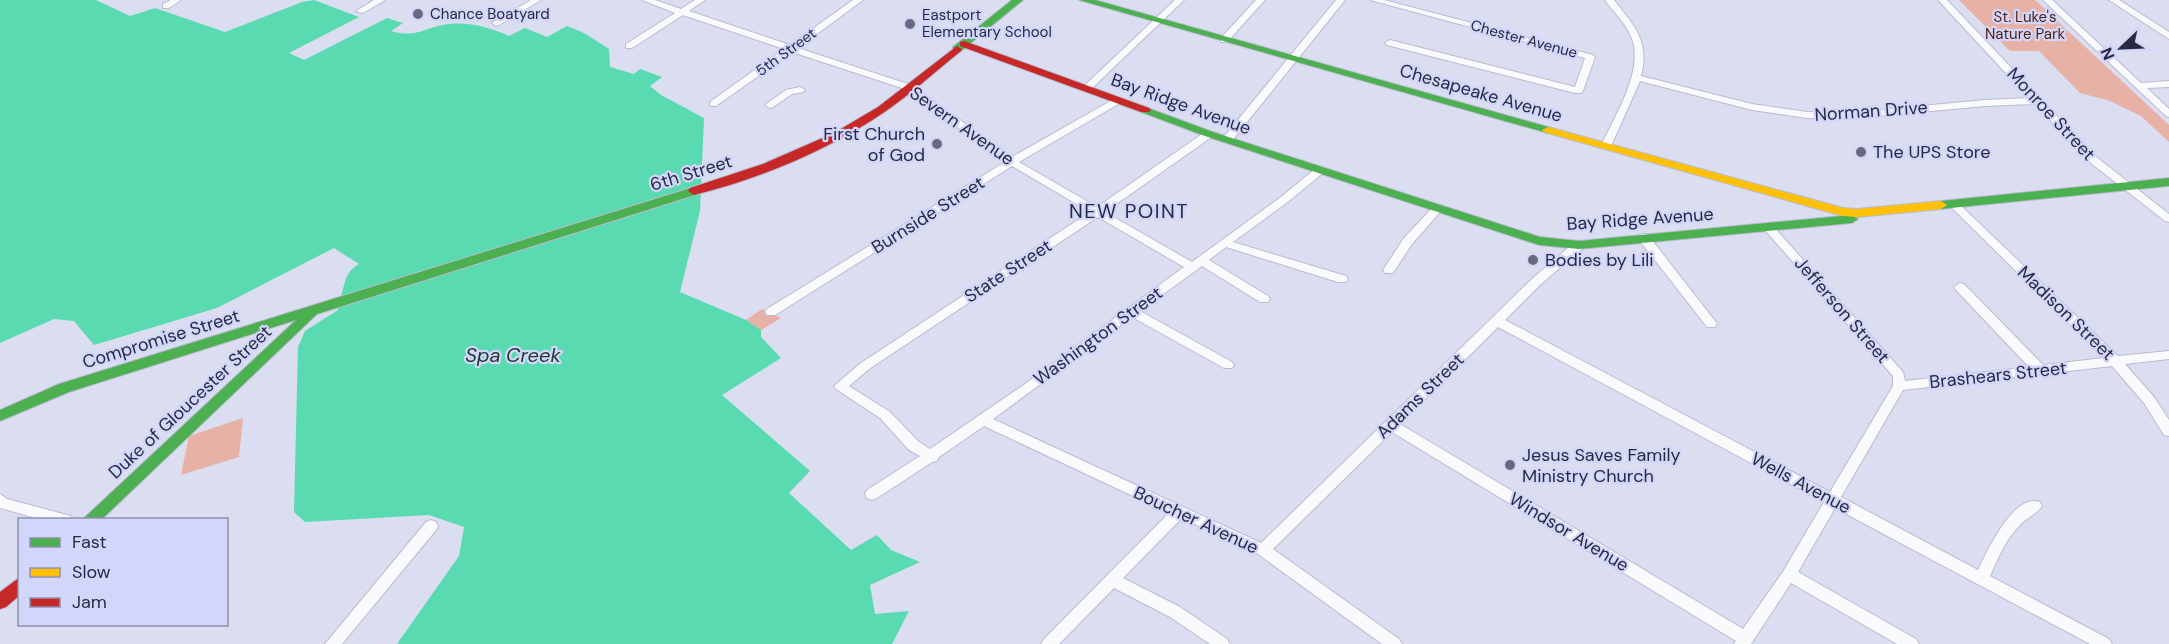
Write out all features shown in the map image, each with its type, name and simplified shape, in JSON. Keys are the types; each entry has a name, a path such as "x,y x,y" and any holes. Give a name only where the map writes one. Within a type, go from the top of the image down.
{"main road":[{"name":"6th Street","path":"336,304 747,175 824,144 884,108 1018,0"},
{"name":"Chesapeake Avenue","path":"1084,0 1825,208 1857,213 1868,212"},
{"name":"Bay Ridge Avenue","path":"964,44 1209,134 1437,209 1550,242 1579,244 1796,225 1847,220 1860,217 1868,212 2169,182"},
{"path":"1796,225 1802,220 1820,217 1825,208"},
{"name":"Compromise Street","path":"0,416 64,388 336,304"},
{"name":"Duke of Gloucester Street","path":"91,518 315,310"},
{"path":"0,602 18,586"}],"street":[{"path":"166,6 177,0"},
{"path":"360,10 381,0"},
{"path":"496,23 537,0"},
{"name":"Severn Avenue","path":"646,0 908,87 1012,162 1264,299"},
{"path":"629,46 701,0"},
{"name":"5th Street","path":"713,104 859,0"},
{"path":"1086,89 1180,0"},
{"path":"1224,40 1261,0"},
{"path":"1227,140 1341,0"},
{"name":"Chester Avenue","path":"1374,0 1590,57 1578,91 1390,43"},
{"path":"1606,146 1641,57 1637,40 1609,0"},
{"name":"Monroe Street","path":"1942,0 2091,158 2169,219"},
{"path":"2047,0 2169,114"},
{"path":"2113,0 2169,36"},
{"name":"Norman Drive","path":"1635,77 1752,107 1807,116 1846,116 1985,102 2039,101"},
{"path":"2139,86 2169,84"},
{"path":"770,105 789,92 800,90"},
{"name":"Burnside Street","path":"771,312 1012,162 1117,101"},
{"name":"State Street","path":"932,457 914,446 885,415 840,386 865,366 1099,211 1209,134"},
{"name":"Washington Street","path":"872,494 932,457 984,420 1285,199 1319,171"},
{"name":"Madison Street","path":"1952,203 2116,362 2149,400 2168,429"},
{"path":"1389,270 1408,241 1437,209"},
{"name":"Jefferson Street","path":"1768,227 1899,375 1899,386"},
{"path":"1644,238 1711,324"},
{"path":"1550,242 1560,250 1559,263"},
{"path":"1224,243 1342,279"},
{"name":"Adams Street","path":"1263,550 1579,244"},
{"path":"1960,287 2040,370"},
{"path":"1132,312 1228,365"},
{"name":"Wells Avenue","path":"1497,321 2104,644"},
{"name":"Brashears Street","path":"1899,386 2169,355"},
{"path":"1744,641 1789,574 1899,386"},
{"name":"Boucher Avenue","path":"984,420 1263,550 1394,644"},
{"name":"Windsor Avenue","path":"1391,425 1744,641"},
{"path":"0,500 3,503 62,518"},
{"path":"1981,578 2014,520 2023,511 2035,506"},
{"path":"1050,644 1179,512"},
{"path":"333,644 431,526"},
{"path":"1789,574 1911,644"},
{"path":"1113,580 1175,612 1222,644"}],"green space":[{"name":"St. Luke's Nature Park","path":"1959,0 2035,0 2169,125 2169,142 2141,116 2110,101 2080,93 2039,51 2010,51"},
{"path":"762,309 781,318 761,330 746,320"},
{"path":"243,418 239,457 181,475 189,436"}],"water":[{"name":"Spa Creek","path":"0,0 96,0 130,16 155,8 225,32 302,2 314,0 359,17 289,53 304,60 387,18 403,23 391,31 409,34 441,25 465,24 495,30 509,36 525,28 547,37 567,26 584,33 609,49 610,67 634,74 640,69 662,77 650,86 661,95 704,118 700,211 680,292 746,320 761,330 761,337 781,358 722,395 810,471 789,493 851,550 877,535 891,550 920,562 870,585 875,614 909,611 892,644 397,644 459,556 464,527 429,515 305,522 294,512 298,347 305,331 338,310 337,298 341,296 348,274 359,264 334,248 217,308 94,345 74,321 54,319 0,343"}],"traffic: fast":[{"path":"957,49 1018,0"},
{"path":"1084,0 1548,130"},
{"path":"1145,110 1209,134 1539,241 1579,245 1852,219"},
{"path":"1941,205 2169,182"},
{"path":"0,416 64,388 694,191"},
{"path":"92,518 311,314"}],"traffic: slow":[{"path":"1548,130 1843,212 1857,213 1941,205"}],"traffic: jam":[{"path":"964,44 1145,110"},
{"path":"694,191 767,167 838,135 892,102 957,49"},
{"path":"0,602 18,586"}],"place":[{"name":"Chance Boatyard","path":"418,14"},
{"name":"Eastport Elementary School","path":"910,24"},
{"name":"First Church of God","path":"937,144"},
{"name":"The UPS Store","path":"1861,152"},
{"name":"Bodies by Lili","path":"1533,260"},
{"name":"Jesus Saves Family Ministry Church","path":"1510,465"}],"district":[{"name":"NEW POINT","path":"1129,211"}]}
